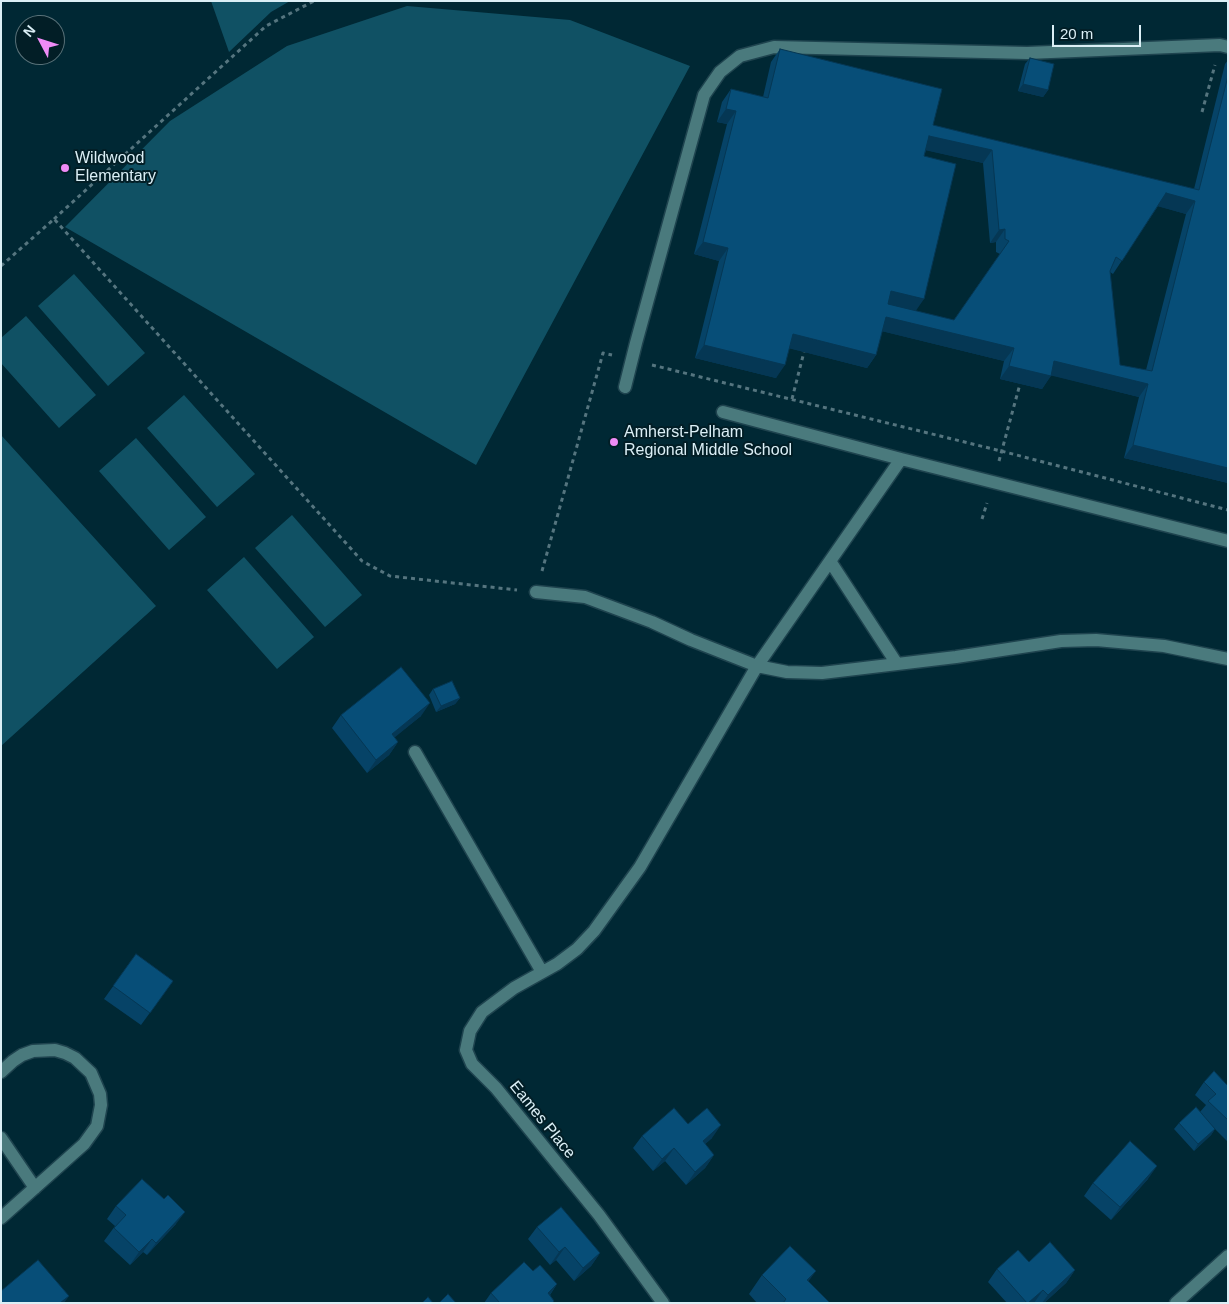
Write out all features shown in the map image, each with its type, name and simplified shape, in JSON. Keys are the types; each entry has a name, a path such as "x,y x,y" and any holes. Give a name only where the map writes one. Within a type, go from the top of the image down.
{"street":[{"path":"625,387 704,95 720,72 740,56 774,47 1027,53 1224,46"},
{"path":"723,412 1228,541"},
{"name":"Eames Place","path":"663,1303 599,1215 496,1088 472,1064 466,1050 470,1031 482,1012 514,988 557,964 577,949 594,931 640,867 757,666 902,458"},
{"path":"830,560 897,664"},
{"path":"536,592 585,597 652,622 691,640 757,666 787,672 822,673 956,657 1061,640 1096,640 1164,646 1228,659"},
{"path":"415,752 542,972"},
{"path":"1,1072 13,1060 22,1055 33,1051 55,1050 65,1053 84,1065 94,1078 100,1094 100,1115 91,1136 1,1218"},
{"path":"1,1138 35,1188"},
{"path":"1176,1303 1228,1256"}],"path":[{"path":"1,266 266,26 314,1"},
{"path":"1202,112 1224,46"},
{"path":"54,220 362,561 390,576 536,592"},
{"path":"792,399 804,352"},
{"path":"982,520 1020,384"}],"shaded area":[{"path":"211,1 290,1 271,12 229,52"},
{"path":"407,6 570,20 690,66 476,465 65,227 170,121 287,46"},
{"path":"74,274 145,353 108,386 38,306"},
{"path":"26,316 96,395 59,428 1,363 1,338"},
{"path":"184,395 255,474 217,507 147,428"},
{"path":"1,435 156,606 1,746"},
{"path":"136,438 206,517 169,550 99,471"},
{"path":"292,515 362,595 325,627 255,548"},
{"path":"244,557 314,637 277,669 207,590"}],"building":[{"name":"Amherst-Pelham Regional Middle School","path":"780,49 942,89 933,125 1199,190 1228,76 1228,468 1133,445 1148,384 1054,361 1051,376 1009,366 1014,348 886,317 876,355 793,334 785,365 704,345 728,248 703,242 736,111 726,109 731,89 768,98","holes":["929,136 992,150 999,230 1005,229 1005,239 1009,241 954,320 888,304 891,291 924,299 956,164 924,156","1166,193 1195,201 1152,371 1120,365 1110,271 1116,257 1122,261"]},
{"path":"1030,58 1054,64 1048,90 1023,84"},
{"path":"401,667 430,703 392,734 398,742 376,760 341,715"},
{"path":"452,681 460,698 441,706 433,689"},
{"path":"136,954 173,981 150,1013 113,986"},
{"path":"1214,1071 1228,1084 1228,1120 1208,1101 1216,1094 1204,1082"},
{"path":"1196,1107 1215,1129 1198,1144 1179,1123"},
{"path":"674,1108 688,1124 707,1108 721,1125 703,1141 714,1155 695,1172 674,1148 662,1159 642,1136"},
{"path":"1130,1141 1157,1166 1120,1207 1093,1183"},
{"path":"142,1179 164,1199 168,1195 185,1212 156,1243 152,1239 139,1252 114,1228 126,1215 116,1206"},
{"path":"561,1207 600,1253 583,1268 565,1247 559,1252 537,1227"},
{"path":"1050,1242 1075,1270 1048,1295 1043,1290 1027,1303 997,1269 1018,1250 1029,1262"},
{"path":"790,1246 816,1271 807,1280 830,1303 783,1303 786,1299 762,1275"},
{"path":"38,1260 69,1296 60,1303 1,1303 1,1291"},
{"path":"524,1262 533,1271 540,1265 557,1284 548,1293 554,1301 552,1303 500,1303 491,1293"},
{"path":"448,1294 456,1303 439,1303"},
{"path":"428,1297 433,1303 422,1303"}],"place":[{"name":"Wildwood Elementary","path":"65,168"},
{"name":"Amherst-Pelham Regional Middle School","path":"614,442"}]}
